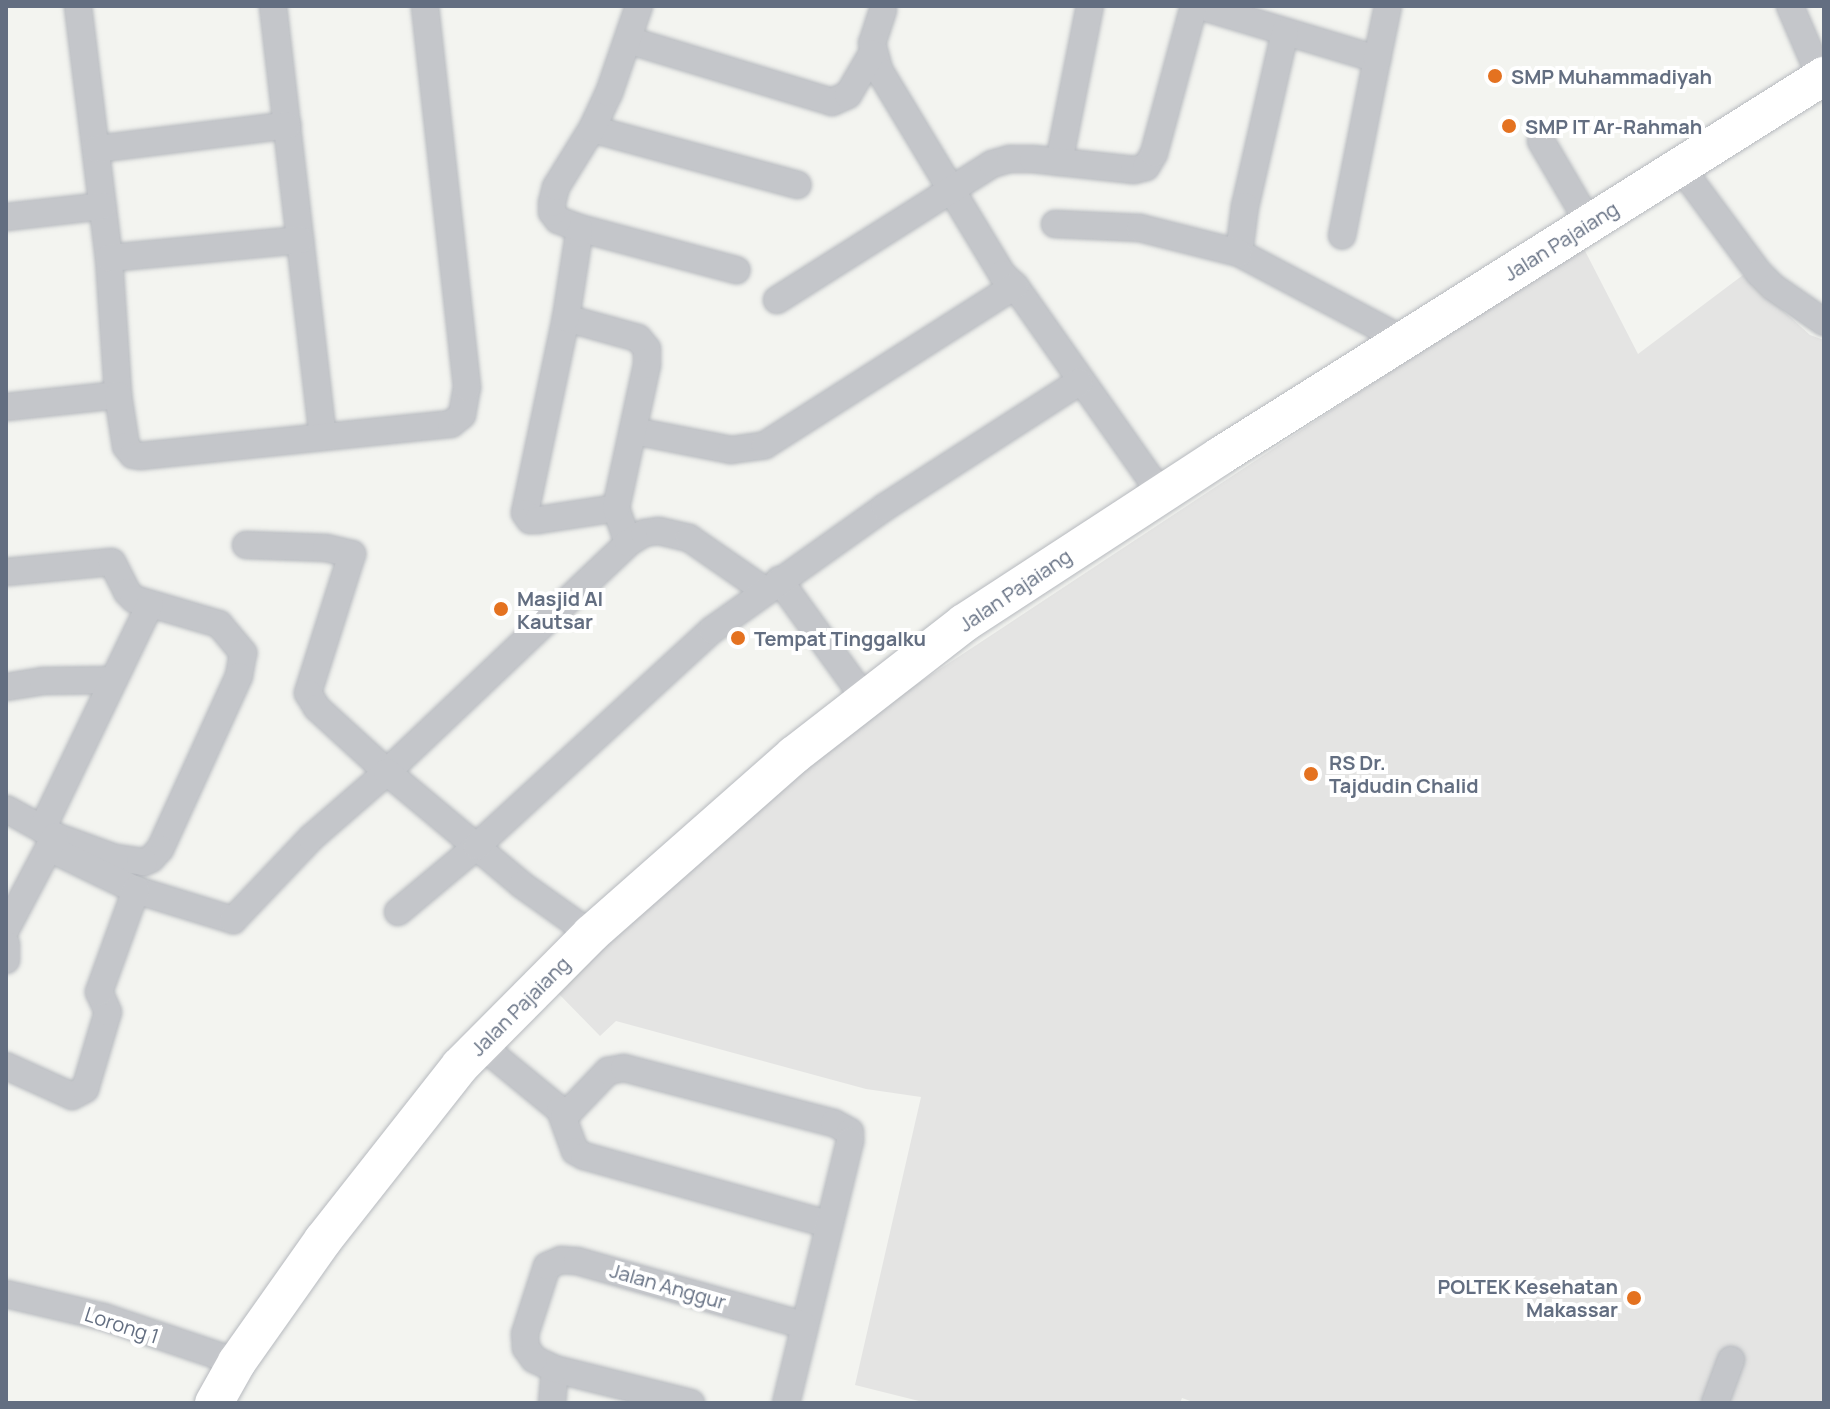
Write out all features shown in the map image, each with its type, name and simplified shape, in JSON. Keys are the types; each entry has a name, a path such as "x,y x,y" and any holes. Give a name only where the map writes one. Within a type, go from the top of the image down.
{"main road":[{"name":"Jalan Pajaiang","path":"214,1403 237,1362 391,1150 481,1045 591,934 794,755 964,623 1403,340 1822,77"}],"street":[{"path":"78,6 109,258 118,395 126,446 133,455 219,450 451,424 462,415 467,404 425,6"},
{"path":"273,6 323,436"},
{"path":"639,6 592,129 556,187 552,212 558,220 579,228 736,270"},
{"path":"1059,162 1090,6"},
{"path":"777,300 992,164 1010,159 1134,170 1150,162 1197,6 1256,14 1285,32 1377,59"},
{"path":"1342,236 1388,6"},
{"path":"1790,6 1822,77"},
{"path":"883,10 872,43 872,54 1002,274 1015,286 1079,382 1161,494"},
{"path":"1239,253 1245,206 1285,32"},
{"path":"628,40 832,102 840,102 848,95 872,54"},
{"path":"96,149 288,125"},
{"path":"592,129 798,185"},
{"path":"1541,141 1589,223"},
{"path":"1679,165 1759,273 1773,287 1824,322"},
{"path":"6,217 102,206"},
{"path":"1055,224 1140,228 1239,253 1403,340"},
{"path":"579,228 566,318 525,513 530,520 538,520 616,508"},
{"path":"109,258 300,240"},
{"path":"634,431 731,450 765,445 1015,286"},
{"path":"566,318 638,338 644,343 648,360 616,508 628,543"},
{"path":"398,912 477,846 693,645 772,585 885,507 1079,382"},
{"path":"6,407 118,395"},
{"path":"6,809 136,890 233,920 311,838 387,772 628,543 650,531 689,538 772,585 865,699"},
{"path":"246,545 326,548 352,554 308,693 317,708 387,772 522,885 591,934"},
{"path":"6,572 109,561 127,592 150,605 219,624 243,653 239,676 160,849 151,859 144,862 115,858 49,838"},
{"path":"6,929 49,838 113,680 150,605"},
{"path":"6,687 43,681 113,680"},
{"path":"6,1066 72,1096 85,1089 108,1012 99,992 136,890"},
{"path":"481,1045 564,1117 575,1151 584,1156 828,1224"},
{"path":"564,1117 608,1071 624,1068 845,1127 850,1141 786,1403"},
{"name":"Jalan Anggur","path":"555,1369 534,1359 526,1348 527,1322 540,1279 554,1261 577,1261 803,1325"},
{"name":"Lorong 1","path":"6,1294 104,1317 237,1362"},
{"path":"1715,1403 1731,1360"},
{"path":"552,1403 555,1369 691,1403"}],"shaded area":[{"name":"RS Dr. Tajdudin Chalid","path":"1582,245 1638,354 1743,275 1810,335 1824,340 1824,1403 1196,1403 1182,1398 1180,1403 927,1403 855,1385 921,1097 866,1089 616,1021 600,1036 555,990 712,842 884,706"}],"place":[{"name":"SMP Muhammadiyah","path":"1495,76"},
{"name":"SMP IT Ar-Rahmah","path":"1509,126"},
{"name":"Masjid Al Kautsar","path":"501,609"},
{"name":"Tempat Tinggalku","path":"738,638"},
{"name":"RS Dr. Tajdudin Chalid","path":"1311,774"},
{"name":"POLTEK Kesehatan Makassar","path":"1634,1298"}]}
